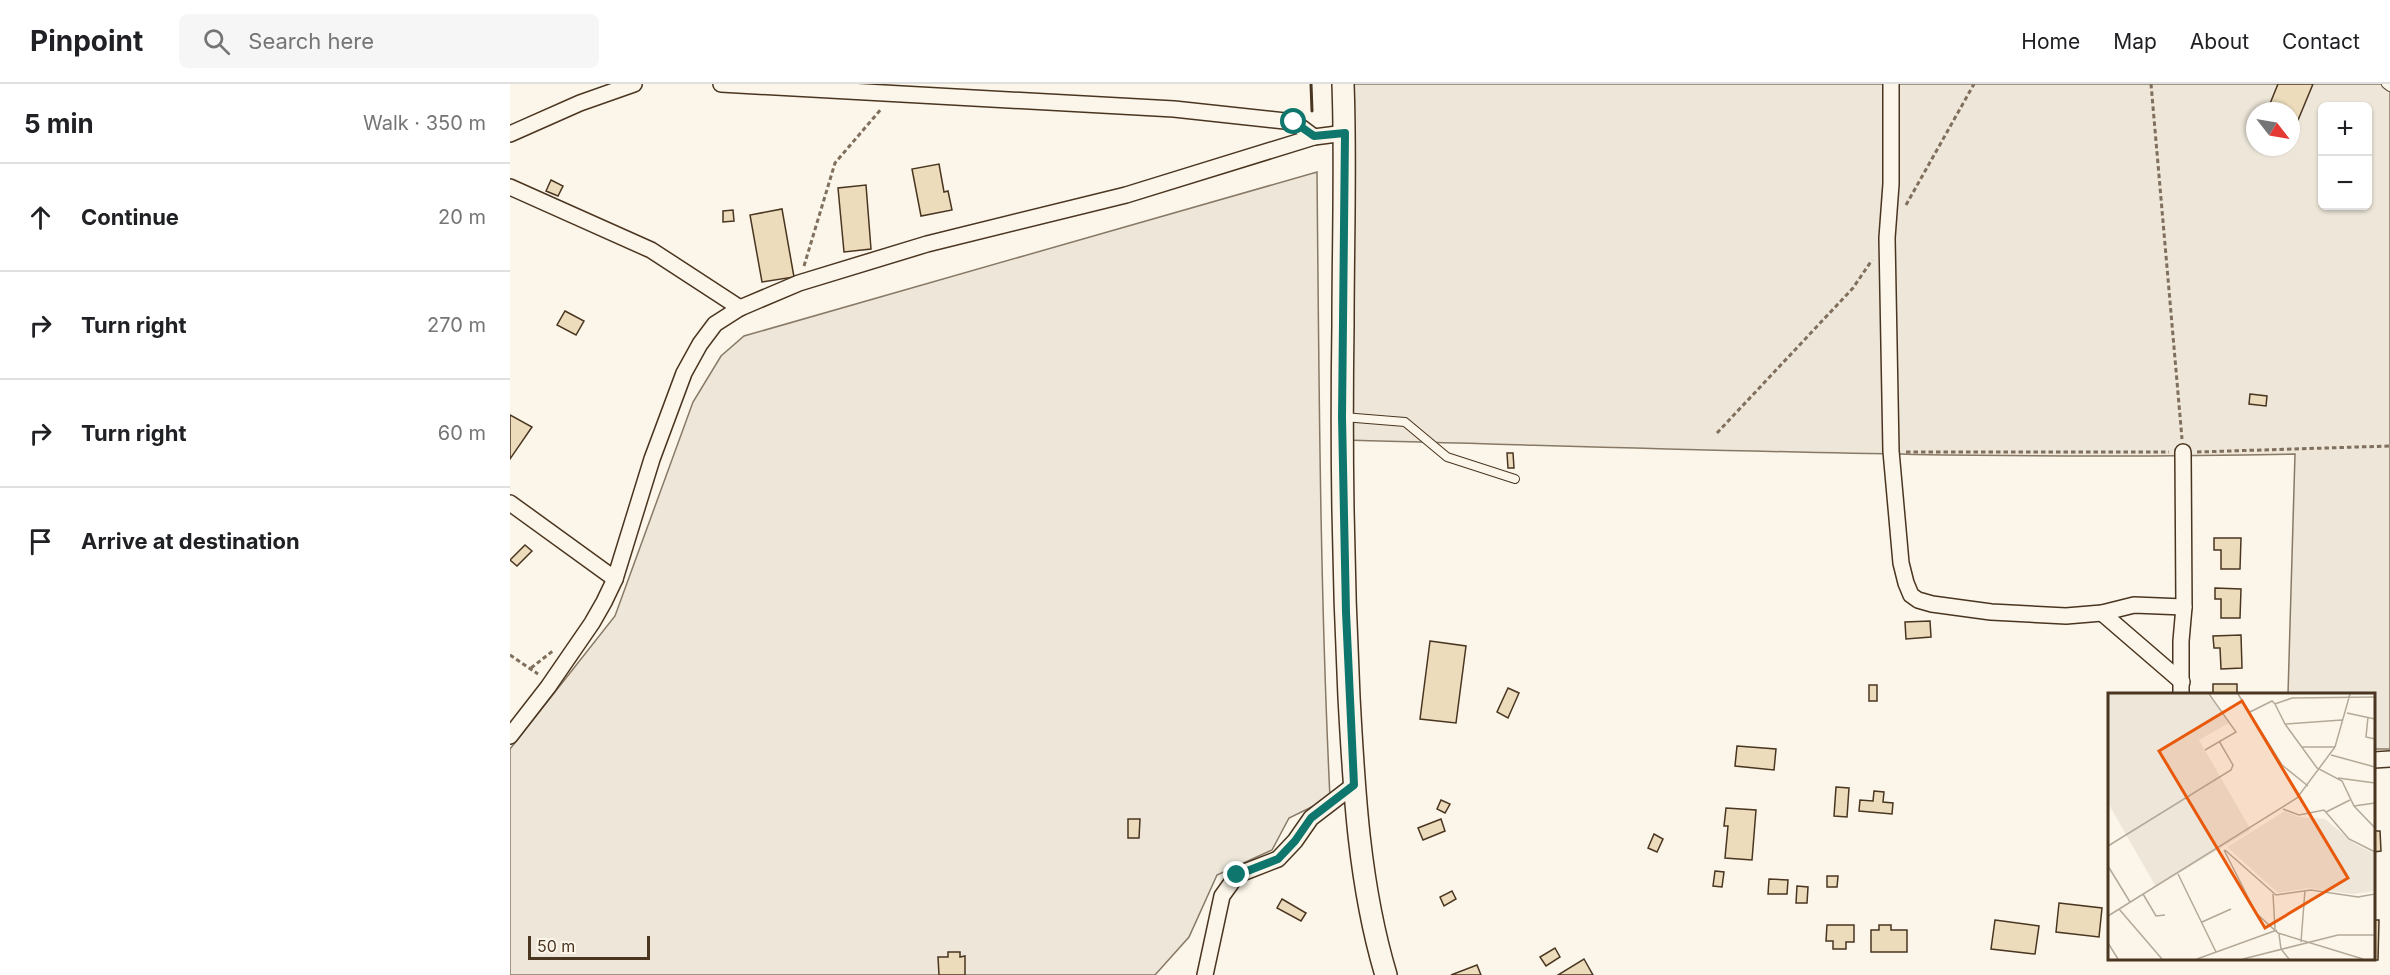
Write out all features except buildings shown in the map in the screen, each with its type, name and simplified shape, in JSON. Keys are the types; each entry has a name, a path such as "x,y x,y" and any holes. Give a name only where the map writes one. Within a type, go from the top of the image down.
{"main road":[{"path":"1343,84 1345,133 1342,417 1346,612 1354,785 1362,865 1377,945 1386,975"}],"street":[{"path":"510,134 634,84"},
{"path":"721,84 1174,109 1294,122 1314,136"},
{"path":"1892,84 1887,238 1891,451 1901,563 1911,594 1918,600 1991,612 2038,615 2102,613 2134,605 2184,608"},
{"path":"510,736 548,687 592,623 615,579 652,459 684,373 700,344 715,324 740,308 799,283 927,244 1126,195 1314,136 1345,133"},
{"path":"510,187 651,250 740,308"},
{"path":"2182,688 2184,452"},
{"path":"510,503 615,579"},
{"path":"2102,613 2182,688"},
{"path":"2375,760 2390,759"},
{"path":"1205,975 1222,896 1229,884 1237,875 1278,859 1295,841 1311,818 1354,785"}],"lane":[{"path":"2386,84 2390,87"},
{"path":"1342,417 1405,422 1448,457 1515,479"}],"path":[{"path":"1903,210 1974,84"},
{"path":"2151,84 2184,452"},
{"path":"799,283 835,163 880,109 891,105"},
{"path":"1717,433 1853,288 1887,238"},
{"path":"1891,451 2184,452 2390,446"},
{"path":"510,655 536,671 548,687"}],"shaded area":[{"path":"1342,84 2390,84 2390,749 2375,749 2375,693 2288,693 2295,454 1938,455 1345,440"},
{"path":"1317,172 1322,564 1330,798 1289,818 1272,850 1217,875 1189,937 1155,975 510,975 510,749 615,616 693,402 721,356 744,336"}],"wall":[{"path":"1311,84 1312,111"}],"route":[{"path":"1237,875 1278,859 1295,841 1311,818 1354,785 1348,677 1342,417 1345,133 1314,136 1294,122"}]}
